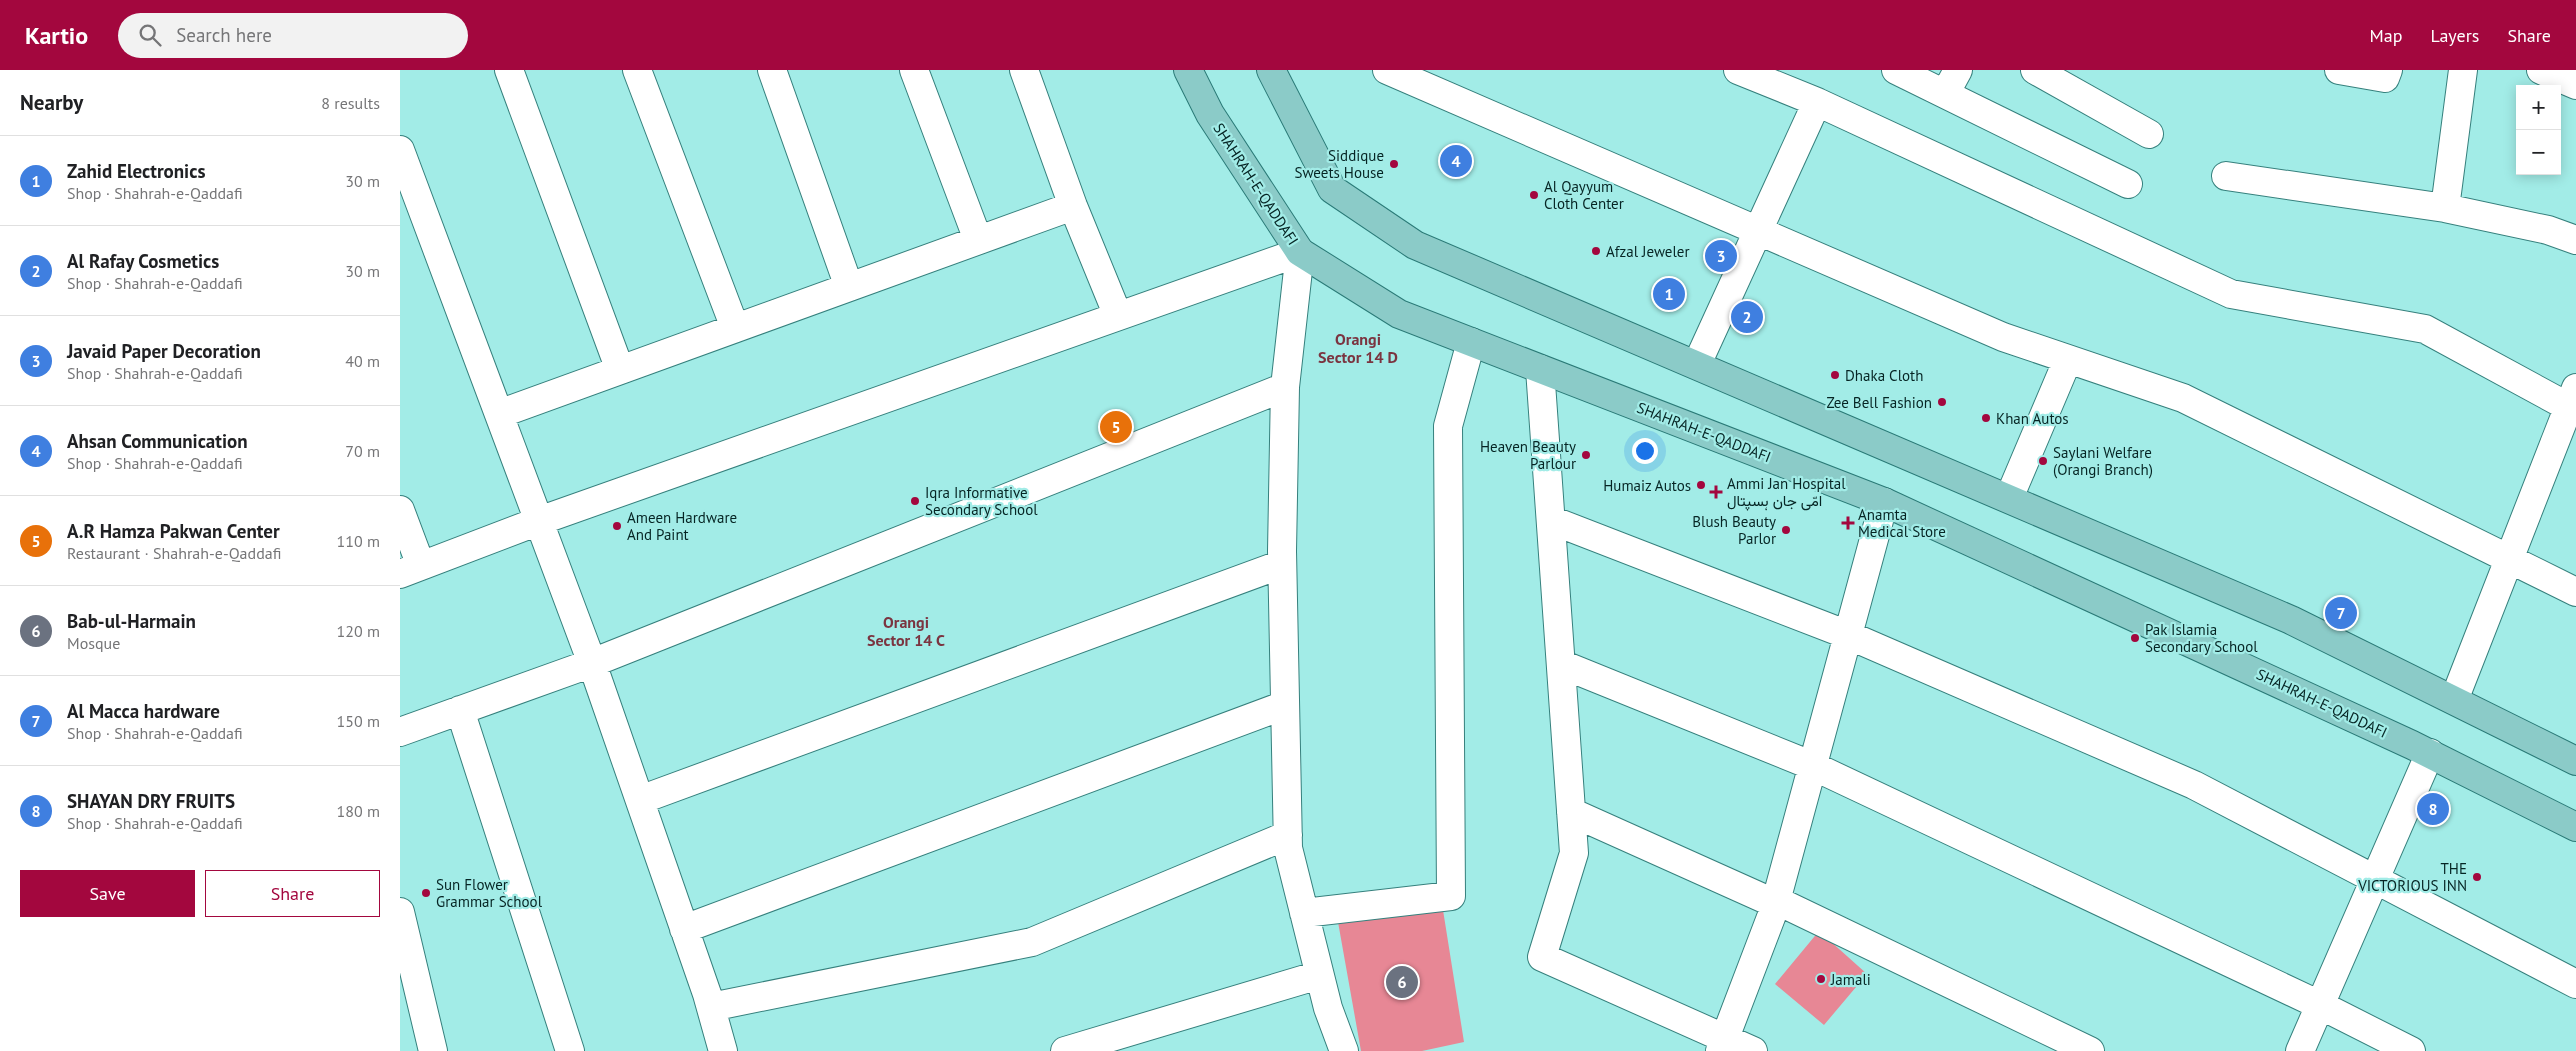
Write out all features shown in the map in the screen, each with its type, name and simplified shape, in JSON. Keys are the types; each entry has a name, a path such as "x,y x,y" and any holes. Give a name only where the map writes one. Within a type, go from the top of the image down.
{"main road":[{"name":"SHAHRAH-E-QADDAFI","path":"1188,70 1210,114 1300,252 1399,314 1884,502 2430,753 2576,827"},
{"path":"1271,70 1332,189 1415,245 1697,364 2291,620 2576,760"}],"street":[{"path":"509,70 620,370"},
{"path":"637,70 735,328"},
{"path":"772,70 849,287"},
{"path":"914,70 978,240"},
{"path":"1024,70 1074,206 1118,316"},
{"path":"1387,70 2003,337 2183,398 2576,592"},
{"path":"1738,70 1817,102 2231,294 2425,329 2574,402 2454,700"},
{"path":"1896,70 1951,82 2128,184"},
{"path":"2035,70 2149,134"},
{"path":"2339,70 2386,78 2388,70"},
{"path":"2445,208 2463,70"},
{"path":"2541,70 2576,85"},
{"path":"1697,364 1817,102"},
{"path":"400,150 592,663 711,1007 723,1051"},
{"path":"2226,176 2445,208 2548,230 2576,240"},
{"path":"499,414 1074,206"},
{"path":"400,510 411,570 539,521 1300,252 1285,388 1282,564 1288,848 1328,1008 1344,1051"},
{"path":"1304,913 1451,896 1448,426 1471,342"},
{"path":"2009,498 2068,359"},
{"path":"1540,369 1574,853 1542,957 1722,1045 1753,1051"},
{"path":"400,732 592,663 1285,388"},
{"path":"1722,1045 1776,904 1884,502"},
{"path":"1551,520 1848,635 2194,785 2576,984"},
{"path":"640,800 1282,564"},
{"path":"1561,664 1813,766 2319,1005 2411,1051"},
{"path":"684,929 1285,705"},
{"path":"460,710 570,1051"},
{"path":"2300,1051 2319,1005 2377,880 2430,753"},
{"path":"1571,812 1776,904 1786,905 2090,1051"},
{"path":"711,1007 1032,942 1288,835"},
{"path":"400,912 432,1051"},
{"path":"1065,1051 1319,975"}],"building":[{"path":"1443,910 1464,1042 1422,1051 1361,1051 1338,922"},
{"name":"Jamali","path":"1819,931 1867,974 1824,1025 1775,984"}],"place":[{"name":"Ahsan Communication","path":"1456,161"},
{"name":"Siddique Sweets House","path":"1394,164"},
{"name":"Al Qayyum Cloth Center","path":"1534,195"},
{"name":"Afzal Jeweler","path":"1596,251"},
{"name":"Javaid Paper Decoration","path":"1721,256"},
{"name":"Zahid Electronics","path":"1669,294"},
{"name":"Al Rafay Cosmetics","path":"1747,317"},
{"name":"Dhaka Cloth","path":"1835,375"},
{"name":"Zee Bell Fashion","path":"1942,402"},
{"name":"Khan Autos","path":"1986,418"},
{"name":"A.R Hamza Pakwan Center","path":"1116,427"},
{"name":"Heaven Beauty Parlour","path":"1586,455"},
{"name":"Saylani Welfare (Orangi Branch)","path":"2043,461"},
{"name":"Humaiz Autos","path":"1701,485"},
{"name":"Ammi Jan Hospital امّی جان ہسپتال","path":"1716,492"},
{"name":"Iqra Informative Secondary School","path":"915,501"},
{"name":"Anamta Medical Store","path":"1848,523"},
{"name":"Ameen Hardware And Paint","path":"617,526"},
{"name":"Blush Beauty Parlor","path":"1786,530"},
{"name":"Al Macca hardware","path":"2341,613"},
{"name":"Pak Islamia Secondary School","path":"2135,638"},
{"name":"SHAYAN DRY FRUITS","path":"2433,809"},
{"name":"THE VICTORIOUS INN","path":"2477,877"},
{"name":"Sun Flower Grammar School","path":"426,893"},
{"name":"Jamali","path":"1821,979"},
{"name":"Bab-ul-Harmain","path":"1402,982"}],"district":[{"name":"Orangi Sector 14 D","path":"1358,348"},
{"name":"Orangi Sector 14 C","path":"906,631"}]}
